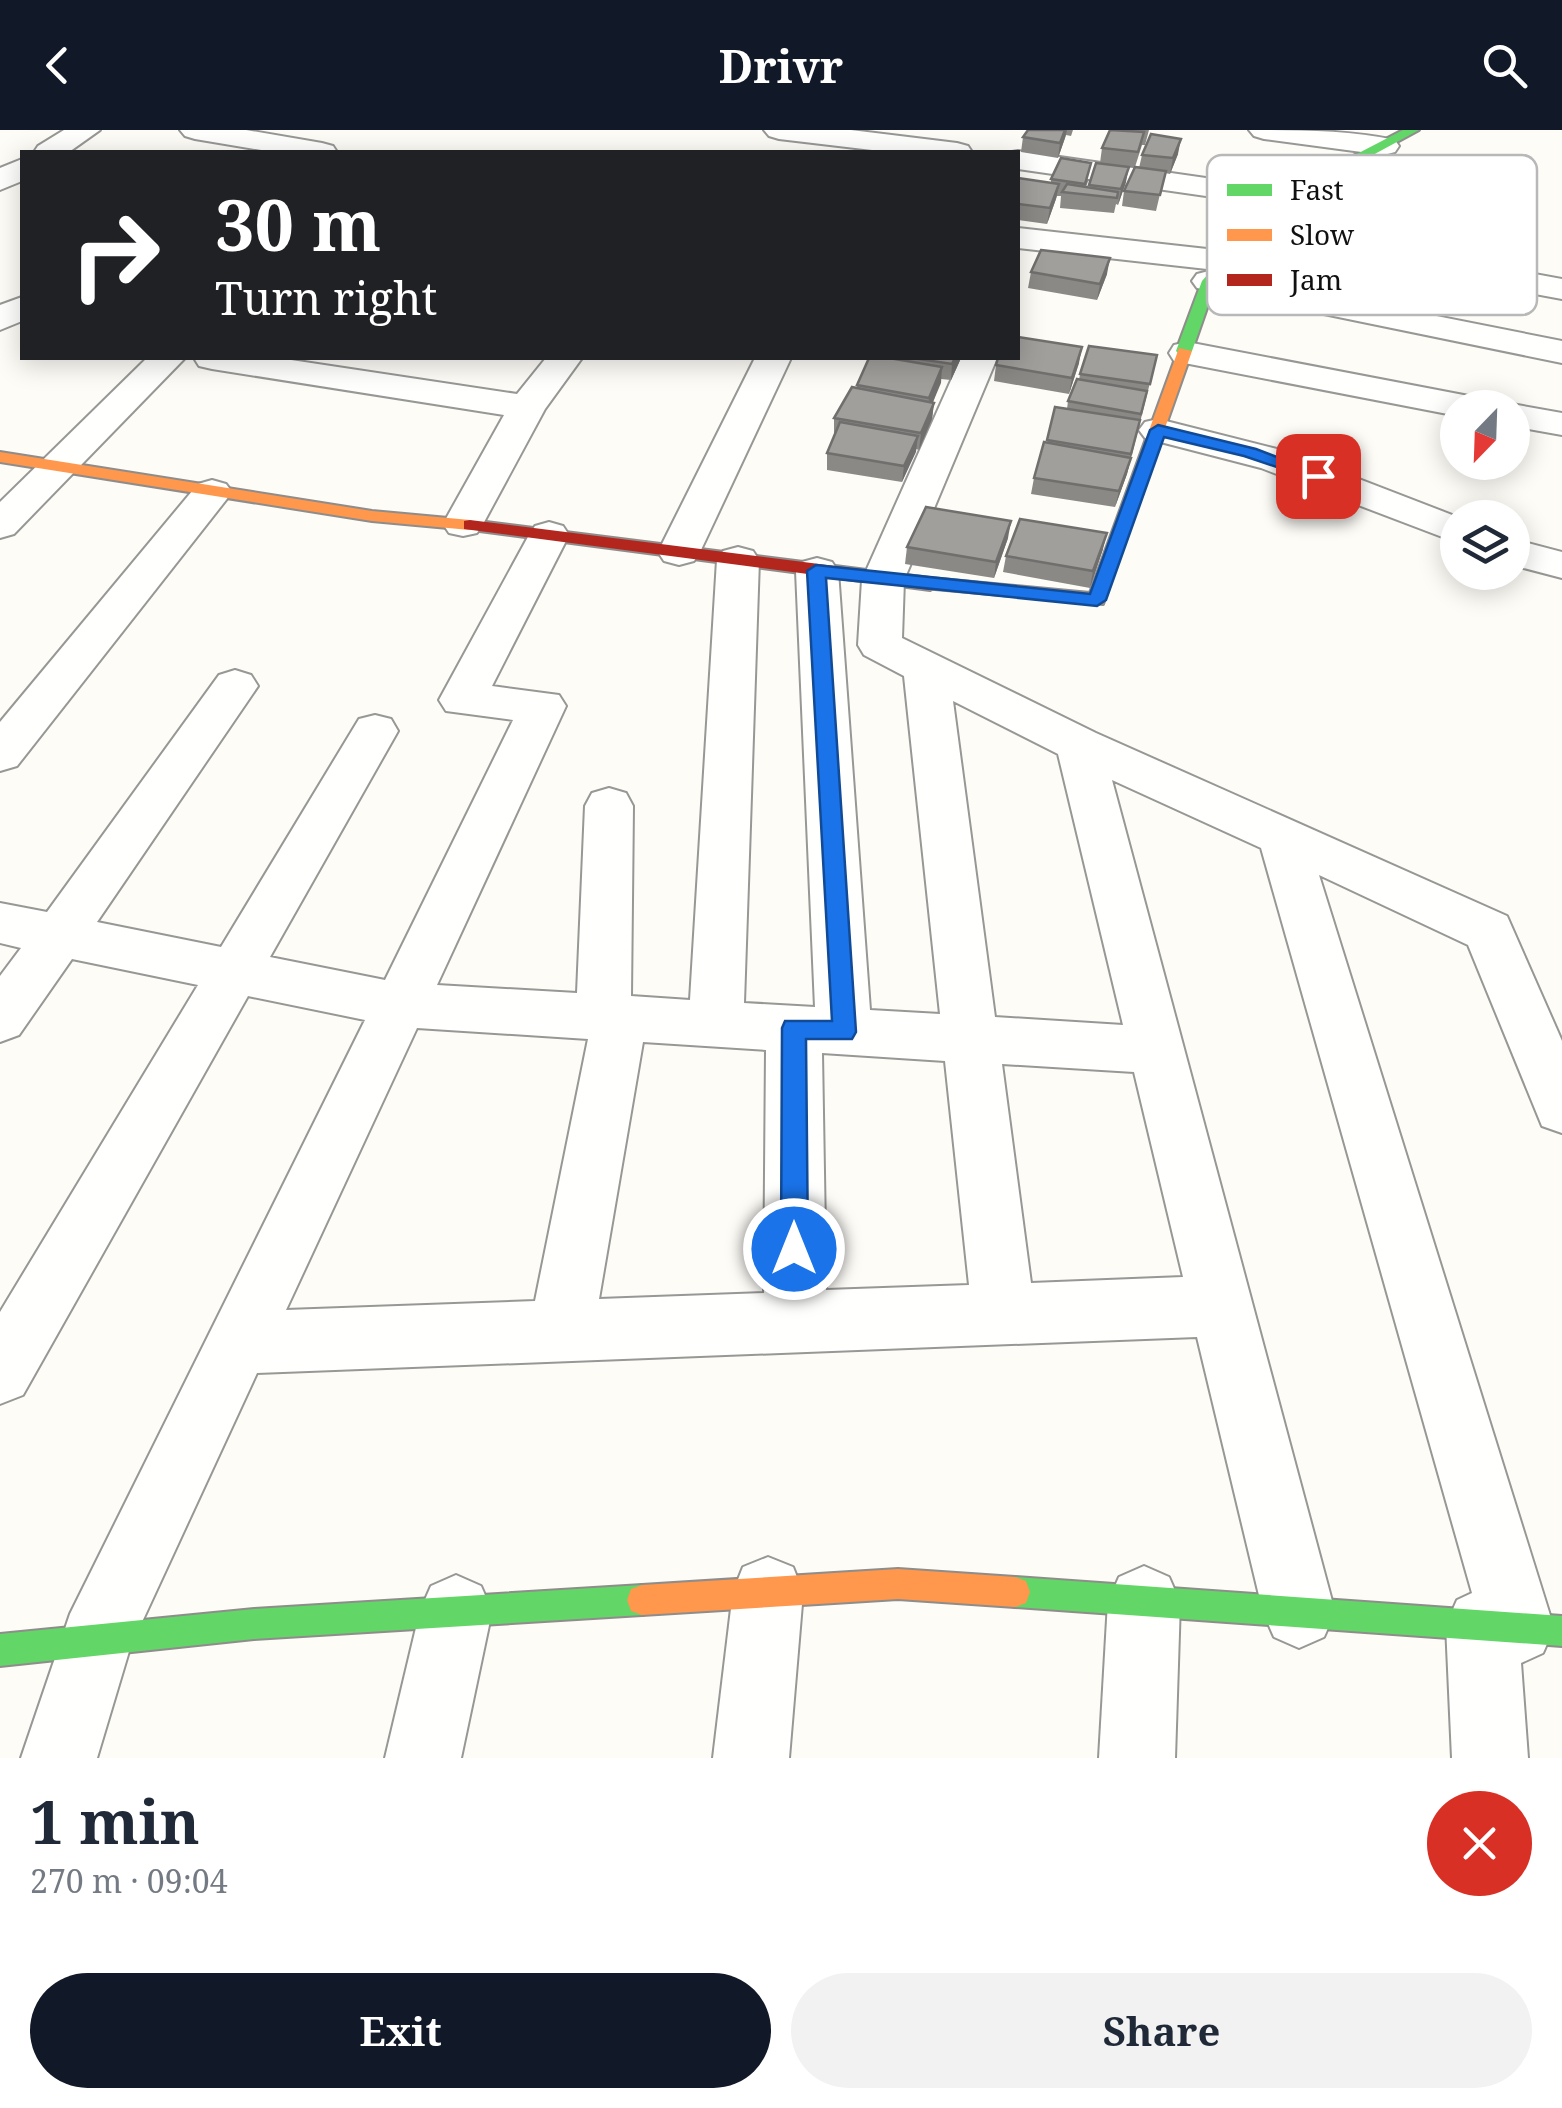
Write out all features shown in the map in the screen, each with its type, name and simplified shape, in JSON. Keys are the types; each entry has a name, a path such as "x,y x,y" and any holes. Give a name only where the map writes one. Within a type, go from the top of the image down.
{"street":[{"path":"51,150 85,130"},
{"path":"195,130 314,150"},
{"path":"779,130 941,150"},
{"path":"1264,130 1384,146"},
{"path":"1367,155 1413,130"},
{"path":"1020,160 1207,187"},
{"path":"1022,249 1207,270"},
{"path":"1537,283 1562,288"},
{"path":"0,457 372,516 549,534 883,580 1097,600 1207,298"},
{"path":"1404,315 1562,352"},
{"path":"1187,353 1440,401"},
{"path":"0,524 165,360"},
{"path":"225,360 527,407"},
{"path":"463,524 527,407 562,360"},
{"path":"679,552 772,360"},
{"path":"978,360 883,580 880,645 1079,745 1489,932 1562,1108"},
{"path":"1530,418 1562,424"},
{"path":"1158,430 1276,460 1440,524"},
{"path":"0,754 212,492"},
{"path":"59,1758 96,1640 543,706 462,700 549,534"},
{"path":"1530,557 1562,565"},
{"path":"716,1024 738,560"},
{"path":"795,1322 819,1030 816,571"},
{"path":"926,668 1004,1314"},
{"path":"0,1019 236,686"},
{"path":"0,1372 376,731"},
{"path":"1079,745 1298,1612"},
{"path":"562,1332 612,1018 609,806"},
{"path":"1282,837 1521,1628 1490,1758"},
{"path":"0,923 400,1005 1156,1050"},
{"path":"238,1343 1221,1306"},
{"path":"0,1650 254,1624 898,1584 1521,1628"},
{"path":"751,1758 768,1592"},
{"path":"1137,1758 1144,1602"},
{"path":"423,1758 456,1611"}],"building":[{"path":"1028,130 1065,130 1060,143 1023,137"},
{"path":"1110,130 1144,132 1138,152 1102,148"},
{"path":"1151,134 1181,139 1173,158 1142,155"},
{"path":"1061,158 1091,163 1085,184 1051,179"},
{"path":"1096,163 1129,167 1121,189 1089,185"},
{"path":"1135,167 1166,171 1160,195 1124,191"},
{"path":"1020,178 1059,184 1050,208 1020,204"},
{"path":"1067,184 1118,192 1117,198 1062,192"},
{"path":"1041,250 1110,258 1100,284 1031,272"},
{"path":"1020,337 1082,347 1072,378 996,365 997,360 1020,360"},
{"path":"1089,346 1157,355 1150,384 1080,374"},
{"path":"868,360 901,360 942,367 929,398 857,385"},
{"path":"1077,379 1147,391 1141,414 1068,401"},
{"path":"852,387 934,403 921,433 834,418"},
{"path":"1055,407 1140,420 1131,454 1047,440"},
{"path":"840,422 918,436 904,466 827,453"},
{"path":"1044,442 1131,458 1119,491 1034,478"},
{"path":"926,507 1011,521 996,562 907,547"},
{"path":"1020,519 1107,533 1093,571 1006,556"}],"traffic: fast":[{"path":"1365,155 1413,130"},
{"path":"1184,351 1207,287"},
{"path":"1015,1592 1562,1631"},
{"path":"0,1650 254,1624 642,1600"}],"traffic: slow":[{"path":"930,584 1097,600 1184,351"},
{"path":"0,457 372,516 470,525"},
{"path":"642,1600 898,1584 1015,1592"}],"traffic: jam":[{"path":"470,525 930,584"}],"route":[{"path":"794,1249 794,1028 844,1032 816,571 1097,600 1158,430 1250,452 1318,476"}]}
